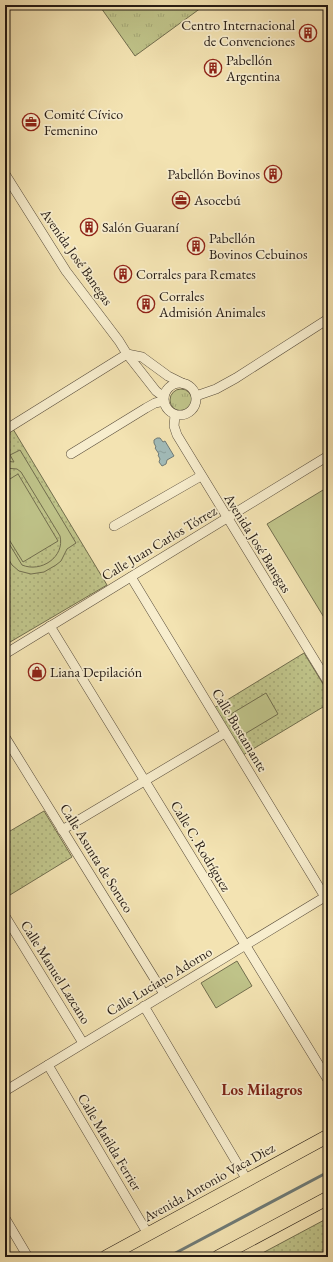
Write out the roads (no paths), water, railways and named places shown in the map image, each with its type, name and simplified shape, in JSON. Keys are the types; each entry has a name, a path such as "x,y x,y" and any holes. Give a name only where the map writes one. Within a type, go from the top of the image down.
{"highway":[{"name":"Avenida Antonio Vaca Diez","path":"106,1257 328,1136"},
{"path":"218,1257 328,1198"}],"street":[{"name":"Avenida José Banegas","path":"5,174 66,271 119,341 127,354 164,399"},
{"path":"196,396 216,389 236,378 328,319"},
{"path":"5,430 127,354 142,357 168,376 184,384 190,387 196,396 196,403 193,410 183,416 175,415 167,408 164,399 167,390 173,385 184,384"},
{"path":"71,454 146,408 164,399"},
{"name":"Avenida José Banegas","path":"175,415 174,426 177,435 328,682"},
{"name":"Calle Juan Carlos Tórrez","path":"5,654 328,456"},
{"path":"114,526 201,476"},
{"name":"Calle Bustamante","path":"131,577 326,896"},
{"name":"Calle C. Rodríguez","path":"50,626 328,1080"},
{"path":"62,830 225,733"},
{"name":"Calle Asunta de Soruco","path":"5,737 164,994"},
{"name":"Calle Luciano Adorno","path":"5,1090 326,896"},
{"name":"Calle Manuel Lazcano","path":"5,916 83,1043"},
{"path":"144,1006 247,1180"},
{"name":"Calle Matilda Ferrier","path":"48,1065 148,1234"},
{"path":"5,1218 28,1257"}],"water":[{"path":"160,438 163,442 165,441 174,456 167,460 166,464 162,466 159,462 159,454 154,443 154,440"}],"waterway":[{"path":"168,1257 328,1172"}],"place":[{"name":"Centro Internacional de Convenciones","path":"308,33"},
{"name":"Pabellón Argentina","path":"213,68"},
{"name":"Comité Cívico Femenino","path":"31,122"},
{"name":"Pabellón Bovinos","path":"273,174"},
{"name":"Asocebú","path":"181,200"},
{"name":"Salón Guaraní","path":"89,227"},
{"name":"Pabellón Bovinos Cebuinos","path":"196,246"},
{"name":"Corrales para Remates","path":"123,274"},
{"name":"Corrales Admisión Animales","path":"146,304"},
{"name":"Liana Depilación","path":"37,672"}],"district":[{"name":"Los Milagros","path":"262,1090"}]}
